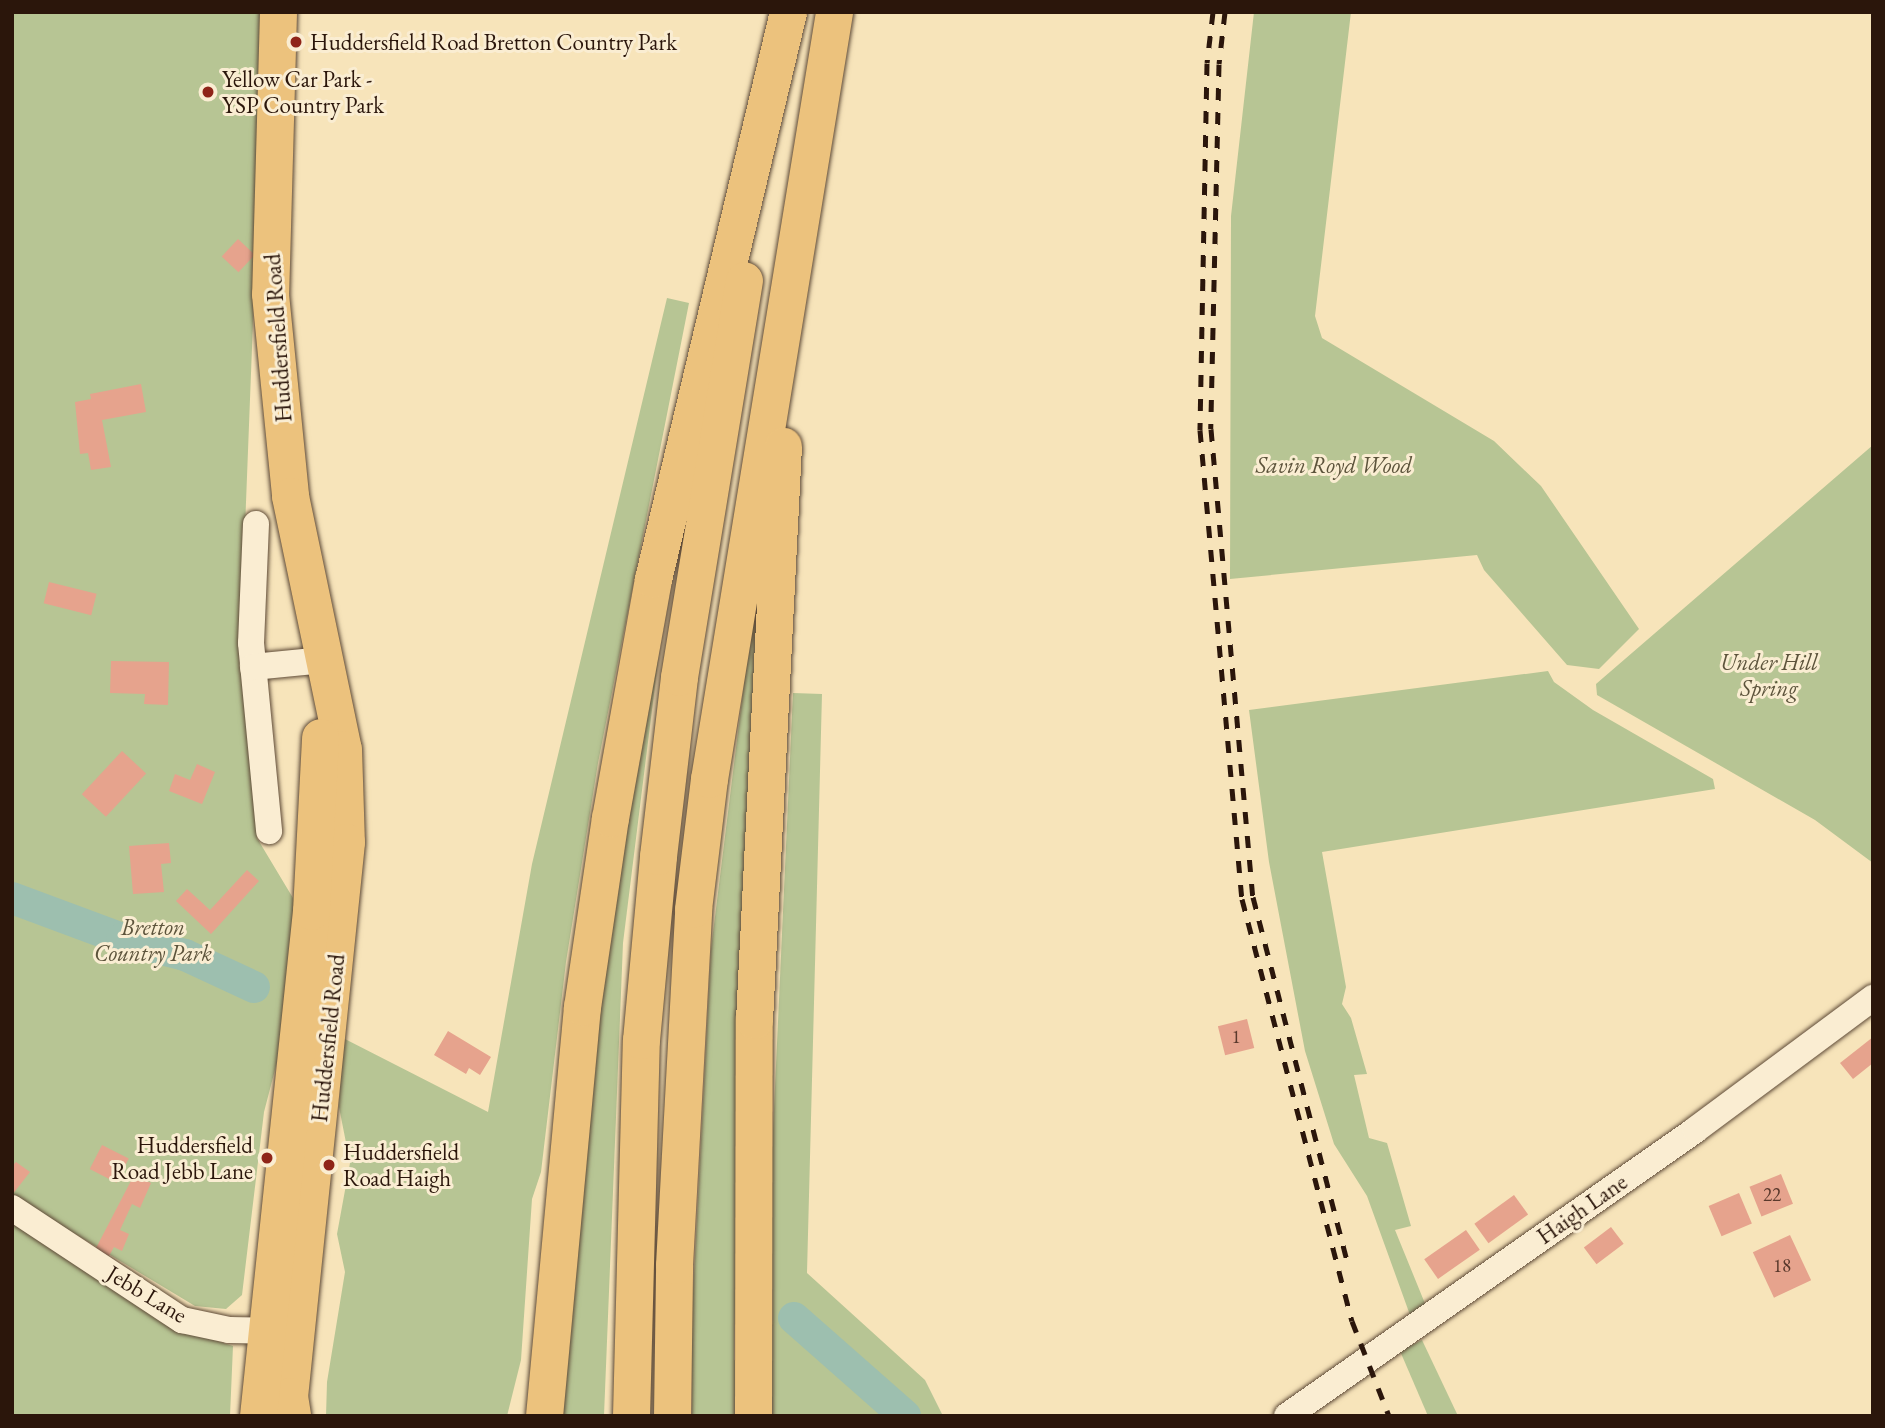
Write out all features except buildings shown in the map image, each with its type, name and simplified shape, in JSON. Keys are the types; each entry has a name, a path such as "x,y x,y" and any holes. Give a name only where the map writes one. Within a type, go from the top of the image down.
{"highway":[{"name":"Huddersfield Road","path":"278,12 271,294 290,496 324,660 311,911 283,1331 292,1416"},
{"path":"672,1416 674,1265 693,909 709,779 834,12"},
{"path":"544,1416 582,1007 612,805 653,579 787,19"},
{"path":"631,1416 641,1040 658,856 680,677 787,19"},
{"path":"752,1416 754,1020 796,236"},
{"name":"Huddersfield Road","path":"258,1416 283,1331"}],"street":[{"path":"256,524 253,667 269,831"},
{"path":"253,667 324,660"},
{"name":"Haigh Lane","path":"1287,1416 1695,1130 1873,998"},
{"name":"Jebb Lane","path":"12,1208 182,1320 229,1330 283,1331"}],"green space":[{"name":"Bretton Country Park","path":"12,12 265,12 243,580 257,838 296,903 283,1039 264,1112 242,1295 226,1309 195,1306 12,1196"},
{"name":"Savin Royd Wood","path":"1254,12 1351,12 1315,316 1322,338 1494,441 1541,486 1639,629 1599,669 1567,665 1484,570 1477,555 1230,579 1231,216"},
{"path":"667,298 689,303 598,763 566,962 541,1172 532,1199 521,1360 507,1416 326,1416 327,1382 345,1272 337,1234 350,1163 339,1107 343,1038 488,1112 532,864"},
{"name":"Under Hill Spring","path":"1873,445 1873,863 1815,820 1597,695 1596,684"},
{"path":"762,539 740,1025 734,1360 740,1363 744,1416 692,1416 692,1313 711,949"},
{"path":"668,581 623,943 604,1416 553,1416 587,1029"},
{"path":"1548,671 1554,682 1593,710 1713,779 1715,789 1322,852 1346,987 1342,1004 1351,1018 1367,1074 1354,1075 1369,1138 1387,1143 1411,1226 1395,1230 1426,1306 1410,1315 1367,1196 1334,1144 1305,1051 1269,862 1249,710"},
{"path":"793,693 822,694 807,1273 925,1380 943,1416 760,1416"},
{"path":"12,1221 164,1324 233,1346 230,1416 12,1416"},
{"path":"1422,1340 1458,1416 1428,1416 1400,1351"}],"waterway":[{"path":"12,898 122,939 185,955 254,987"},
{"path":"794,1318 905,1416"}],"railway":[{"path":"1213,12 1207,63 1200,430 1242,899 1352,1321 1389,1416"},
{"path":"1225,12 1219,64 1211,429 1253,897 1347,1261"}],"place":[{"name":"Huddersfield Road Bretton Country Park","path":"296,42"},
{"name":"Yellow Car Park - YSP Country Park","path":"208,92"},
{"name":"Huddersfield Road Jebb Lane","path":"267,1158"},
{"name":"Huddersfield Road Haigh","path":"329,1165"}]}
